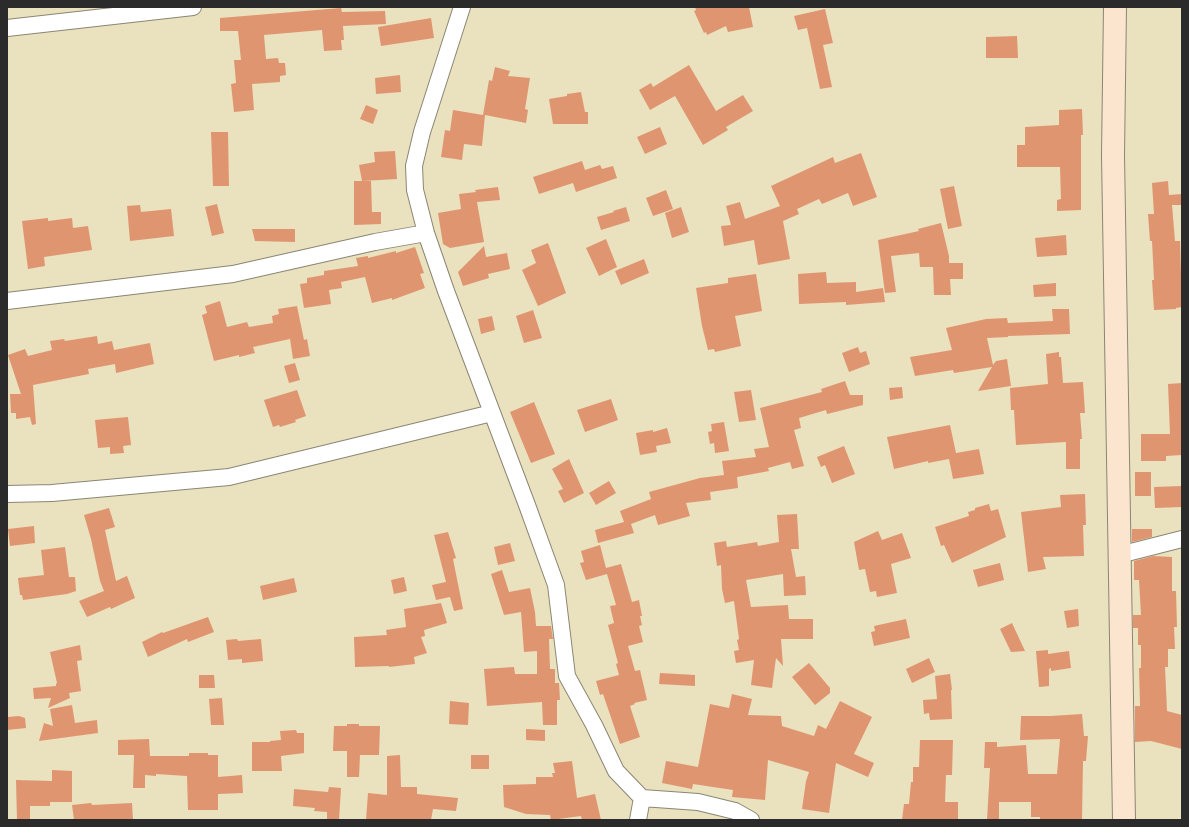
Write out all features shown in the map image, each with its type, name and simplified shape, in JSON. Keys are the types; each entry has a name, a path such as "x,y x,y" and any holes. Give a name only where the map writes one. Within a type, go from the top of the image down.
{"main road":[{"path":"1115,7 1112,155 1124,820"}],"street":[{"path":"7,28 194,7"},
{"path":"462,7 422,132 414,166 415,190 426,233 446,291 556,585 567,676 594,725 616,771 642,798 698,802 734,811 751,820"},
{"path":"7,301 233,274 375,242 426,233"},
{"path":"7,494 52,493 228,477 492,413"},
{"path":"1120,555 1182,539"},
{"path":"638,820 642,798"}],"building":[{"path":"695,7 749,7 753,27 728,32 726,26 707,35 706,32 704,33 694,11 696,10"},
{"path":"341,8 342,12 385,11 386,24 343,26 344,40 341,40 342,50 324,51 322,30 264,35 266,59 278,58 279,63 285,63 286,75 280,76 280,82 252,84 254,110 234,112 231,84 236,83 234,60 241,60 238,31 220,31 220,18"},
{"path":"825,9 833,43 823,45 832,87 820,89 807,28 798,30 794,16"},
{"path":"431,18 434,38 381,46 378,27"},
{"path":"1017,36 1018,58 986,58 986,37"},
{"path":"689,65 716,111 743,95 753,111 726,127 728,130 703,145 675,96 650,110 639,90 651,83 653,87"},
{"path":"495,67 510,71 508,76 530,78 525,109 528,110 526,123 485,115 482,146 464,144 462,160 441,157 445,130 450,131 453,110 483,115 489,80 492,81"},
{"path":"400,75 401,92 376,94 375,78"},
{"path":"581,92 585,112 588,112 588,124 553,124 549,99"},
{"path":"366,105 378,110 373,124 360,119"},
{"path":"1082,109 1083,135 1081,135 1081,210 1057,211 1057,200 1061,199 1060,167 1017,167 1017,145 1025,145 1025,127 1059,125 1059,110"},
{"path":"660,127 667,144 645,154 637,137"},
{"path":"211,132 228,132 229,186 213,186"},
{"path":"395,151 397,179 362,181 359,165 375,162 374,152"},
{"path":"861,153 877,197 853,206 848,193 822,204 819,199 797,209 799,214 783,221 790,259 758,265 754,240 724,246 721,226 731,225 726,206 740,202 745,219 780,206 771,186 833,157 835,163"},
{"path":"582,161 585,170 600,165 602,169 613,166 617,178 576,192 573,183 539,194 533,177"},
{"path":"354,181 371,181 372,212 381,212 381,224 354,225"},
{"path":"1168,181 1169,195 1182,194 1182,205 1172,205 1175,241 1180,241 1182,307 1176,309 1154,310 1152,241 1150,241 1148,214 1154,214 1152,183"},
{"path":"954,186 962,226 948,229 940,189"},
{"path":"498,187 500,200 477,202 484,242 450,248 443,244 438,213 461,209 459,194"},
{"path":"666,190 673,209 653,216 646,198"},
{"path":"217,204 224,233 212,236 205,207"},
{"path":"140,205 141,212 171,209 174,236 130,241 127,206"},
{"path":"626,207 630,221 601,230 597,217"},
{"path":"681,207 689,232 672,238 665,213"},
{"path":"48,218 48,221 72,218 73,228 88,226 92,250 44,257 45,266 28,269 22,221"},
{"path":"941,223 949,256 949,263 963,263 963,279 950,279 951,295 934,295 933,267 920,267 919,253 891,256 896,292 885,293 878,240 919,231 918,229"},
{"path":"252,229 295,229 295,242 255,241"},
{"path":"1066,235 1067,255 1037,257 1035,238"},
{"path":"606,239 617,267 599,276 586,248"},
{"path":"548,243 566,293 538,306 522,270 536,263 531,250"},
{"path":"484,246 486,257 507,253 510,269 488,274 489,278 463,286 458,272"},
{"path":"415,247 424,273 420,274 425,288 392,300 392,298 372,303 365,277 341,282 342,288 329,290 331,304 304,308 300,284 307,283 307,278 324,275 324,271 358,266 356,258 368,256 368,258 396,251 396,253"},
{"path":"644,259 649,273 621,285 615,271"},
{"path":"826,272 827,283 856,282 856,292 883,288 885,302 846,305 846,302 799,304 798,274"},
{"path":"756,274 762,311 735,316 741,346 715,352 714,349 708,350 702,326 696,288 728,283 728,278"},
{"path":"1056,283 1056,296 1034,297 1033,285"},
{"path":"220,301 227,327 247,322 249,327 273,323 272,316 279,314 278,309 297,306 304,340 307,339 310,356 293,359 290,339 253,347 255,353 214,361 202,315 207,313 205,306"},
{"path":"1052,309 1069,309 1070,334 987,338 993,365 996,361 1007,359 1011,386 978,391 992,367 954,373 953,370 915,376 910,357 952,350 946,328 986,319 1007,318 1008,323 1053,321"},
{"path":"533,310 542,338 524,343 516,316"},
{"path":"492,316 495,330 481,334 478,319"},
{"path":"97,336 98,344 112,341 114,350 150,343 154,364 116,373 115,364 88,369 89,374 33,385 36,424 32,425 30,417 16,419 16,413 11,413 10,394 21,394 8,355 25,349 28,356 52,350 50,341 64,339 65,341"},
{"path":"858,347 860,353 866,351 870,364 849,372 842,353"},
{"path":"1059,352 1059,357 1061,357 1063,383 1083,382 1085,413 1080,413 1082,439 1080,439 1080,469 1066,469 1066,442 1016,445 1014,410 1011,410 1010,388 1048,384 1046,354"},
{"path":"295,363 300,380 289,383 284,366"},
{"path":"845,381 850,395 863,395 863,405 827,414 826,410 799,418 801,428 794,430 804,466 792,469 790,462 768,468 769,471 737,477 738,488 710,492 711,500 686,503 690,516 658,525 655,515 631,524 634,533 598,543 595,530 624,522 620,511 651,499 649,492 700,478 724,475 722,461 756,457 754,449 769,447 760,408 822,392 821,389"},
{"path":"1182,383 1182,455 1166,456 1166,461 1141,461 1141,434 1170,434 1168,384"},
{"path":"902,387 903,398 890,400 889,388"},
{"path":"297,390 306,416 295,420 296,422 280,427 279,425 273,427 264,400"},
{"path":"751,390 756,420 739,422 734,392"},
{"path":"611,399 618,420 585,432 577,410"},
{"path":"534,402 555,454 531,463 510,412"},
{"path":"128,417 131,445 123,446 124,453 110,454 110,447 98,448 95,420"},
{"path":"724,422 729,451 715,453 714,443 710,444 708,432 712,431 711,424"},
{"path":"950,425 956,453 979,449 984,474 953,479 949,459 928,463 928,461 894,469 887,437"},
{"path":"667,428 671,443 656,446 657,452 640,455 636,433 653,430 653,432"},
{"path":"844,446 855,474 832,483 825,465 821,467 817,457"},
{"path":"569,459 584,493 564,503 558,491 563,489 552,469"},
{"path":"1135,472 1151,472 1151,496 1135,496"},
{"path":"609,481 616,493 596,505 589,493"},
{"path":"1182,486 1182,507 1155,508 1154,487"},
{"path":"1085,494 1086,525 1083,525 1084,556 1043,557 1046,569 1028,572 1021,512 1061,507 1060,495"},
{"path":"989,504 991,511 998,509 1006,537 952,563 944,545 941,546 935,527 969,516 968,512 975,510 975,508"},
{"path":"109,508 115,527 105,530 116,581 127,576 135,598 111,609 110,607 87,617 79,601 104,591 100,581 84,515"},
{"path":"797,514 799,549 791,549 796,577 805,576 806,595 784,596 783,574 746,580 751,607 788,605 789,619 813,619 813,639 781,639 783,666 776,658 772,688 751,685 754,660 736,663 734,651 739,650 737,640 739,639 734,601 725,603 722,589 721,565 717,566 714,543 726,541 727,547 757,542 758,546 779,542 777,515"},
{"path":"34,526 35,543 10,546 8,529"},
{"path":"1132,529 1152,529 1152,537 1132,542"},
{"path":"878,531 882,540 902,533 911,558 891,564 897,593 877,597 876,591 870,592 865,569 859,570 854,542"},
{"path":"448,532 456,558 453,559 463,609 454,611 450,597 436,600 432,585 446,582 434,535"},
{"path":"510,543 515,561 498,565 494,547"},
{"path":"600,545 606,568 621,564 632,602 639,600 642,616 640,616 642,625 639,626 643,642 628,646 635,671 640,670 647,700 634,703 635,704 630,706 640,737 620,744 603,694 600,695 596,681 619,675 616,664 618,663 608,625 614,623 610,606 616,605 607,574 586,580 580,563 584,562 581,551"},
{"path":"65,547 69,577 75,577 76,591 67,594 23,600 22,595 20,595 18,578 44,575 41,550"},
{"path":"1153,556 1172,557 1172,591 1176,591 1177,627 1174,627 1175,649 1168,649 1168,667 1165,667 1167,711 1182,715 1182,749 1151,741 1135,742 1135,706 1140,706 1139,668 1141,668 1141,645 1138,645 1138,628 1133,628 1133,615 1141,615 1139,580 1134,580 1134,561"},
{"path":"1000,563 1004,580 978,587 973,570"},
{"path":"502,570 509,592 530,588 536,626 551,626 553,639 549,639 550,669 555,669 555,683 559,683 560,700 557,700 557,725 543,725 542,702 487,706 484,669 514,667 515,674 537,674 537,651 524,652 521,612 504,615 491,574"},
{"path":"404,577 407,591 394,594 391,580"},
{"path":"294,578 297,592 263,600 260,586"},
{"path":"441,603 447,623 424,630 425,636 421,637 427,653 414,657 415,664 389,667 355,667 354,637 387,635 386,630 406,627 404,609"},
{"path":"1078,609 1079,626 1067,628 1064,611"},
{"path":"208,617 214,632 188,642 187,639 148,657 142,642 162,632 163,633"},
{"path":"906,619 910,638 874,646 871,632 875,631 874,626"},
{"path":"1012,623 1025,651 1011,652 1000,629"},
{"path":"237,639 238,641 261,639 263,661 242,663 242,659 228,660 226,640"},
{"path":"80,645 82,660 77,661 81,691 69,693 70,698 48,708 51,698 34,699 33,688 56,686 57,683 50,652"},
{"path":"1048,650 1048,654 1069,651 1071,668 1051,671 1051,668 1049,669 1049,686 1039,687 1036,651"},
{"path":"929,658 935,672 912,683 906,669"},
{"path":"809,663 830,688 830,693 815,705 792,677"},
{"path":"660,673 695,675 695,686 659,684"},
{"path":"950,674 952,690 952,719 930,720 929,713 924,714 923,700 937,699 935,676"},
{"path":"199,675 214,675 215,688 199,688"},
{"path":"732,694 752,699 748,715 781,716 782,726 814,736 818,725 826,729 840,701 872,717 854,754 874,763 868,777 836,763 829,813 802,809 806,781 809,772 768,760 765,800 732,797 733,790 693,784 692,789 662,783 666,761 698,767 710,704 729,708"},
{"path":"222,698 224,725 211,725 209,699"},
{"path":"450,701 469,703 468,725 449,724"},
{"path":"72,705 75,723 97,720 98,733 39,741 44,723 53,726 50,709"},
{"path":"1082,714 1084,736 1088,736 1086,761 1083,761 1082,820 1040,820 1040,817 1031,817 1031,802 999,802 999,820 987,820 990,768 984,768 985,742 997,742 997,747 1026,745 1028,774 1057,774 1060,739 1020,740 1021,716"},
{"path":"19,716 25,718 26,728 7,730 7,717"},
{"path":"347,724 359,724 359,726 380,726 379,755 360,755 359,777 347,777 347,751 333,751 334,726 347,726"},
{"path":"526,729 545,730 545,741 526,740"},
{"path":"296,730 297,733 304,733 304,753 281,756 282,771 252,771 252,742 270,742 281,740 280,731"},
{"path":"149,739 150,756 189,756 189,753 208,753 208,755 218,755 218,777 242,775 243,793 218,794 218,810 188,810 187,776 156,774 156,776 145,775 145,788 133,788 134,755 118,755 118,740"},
{"path":"920,740 953,740 952,775 946,775 945,802 958,802 958,820 902,820 904,804 909,804 911,782 913,782 913,767 919,767"},
{"path":"400,755 401,787 417,787 417,794 458,798 456,811 433,809 431,820 366,820 368,793 387,795 387,756"},
{"path":"471,755 489,755 489,769 471,769"},
{"path":"572,761 577,798 595,794 601,820 582,820 581,816 551,820 550,815 526,814 504,807 503,785 536,784 536,777 553,777 552,773 555,773 553,763"},
{"path":"52,770 72,771 72,802 50,802 50,806 30,806 30,820 17,820 16,780 52,781"},
{"path":"329,787 341,788 339,820 327,820 327,812 314,811 315,808 293,806 294,789 328,792"},
{"path":"91,803 92,805 132,803 133,820 74,820 72,805"}]}
